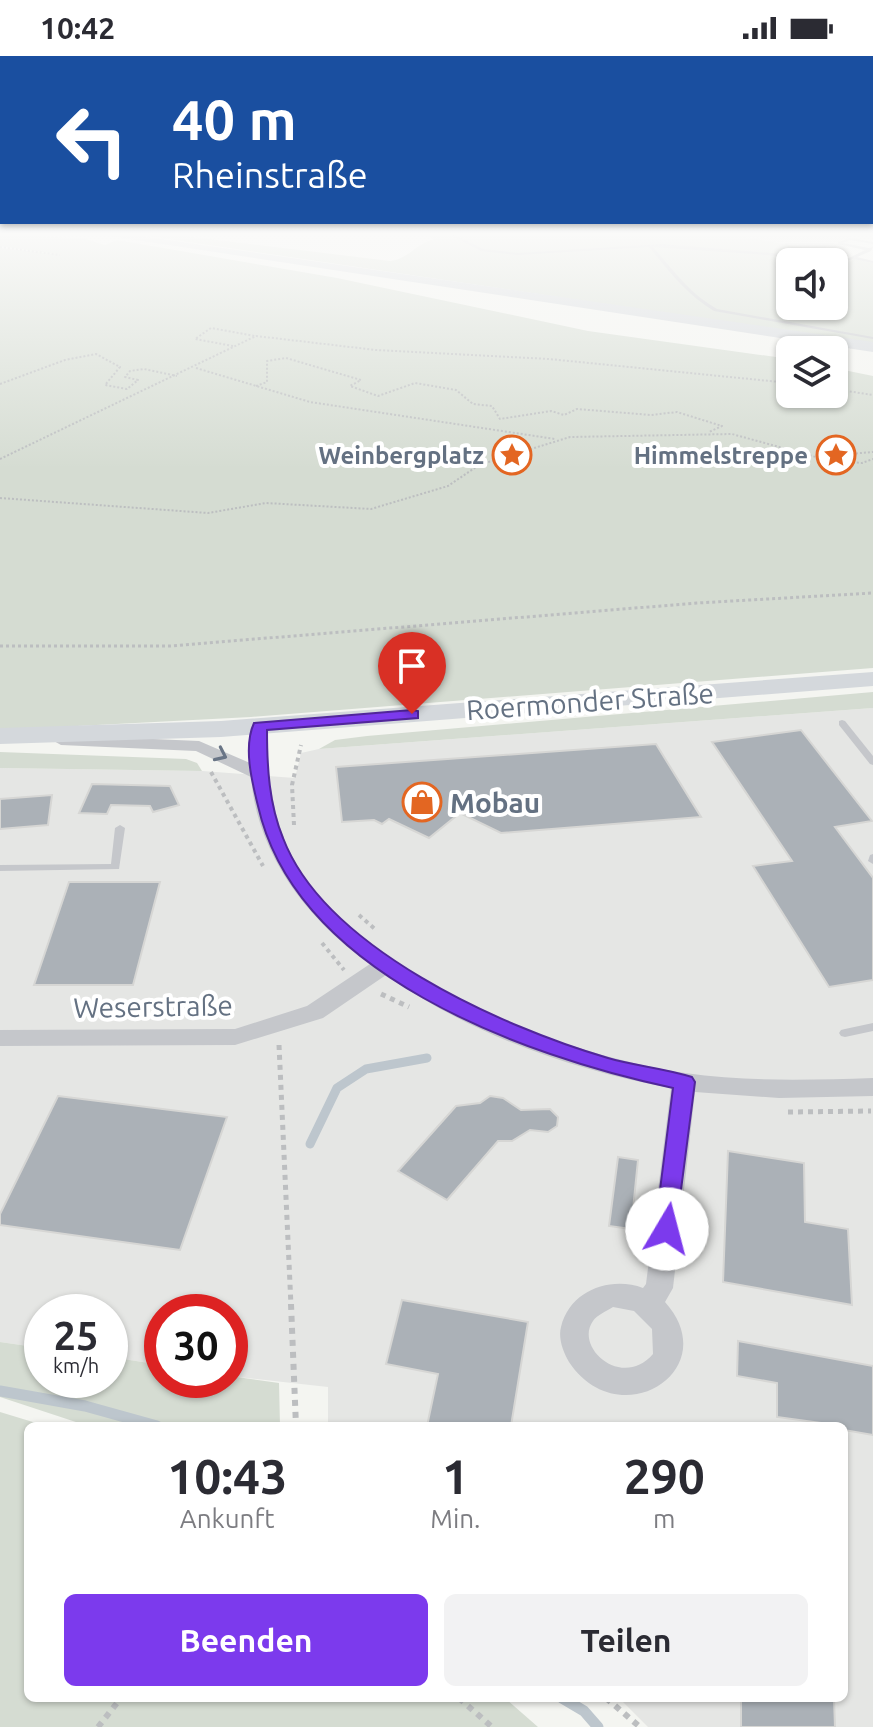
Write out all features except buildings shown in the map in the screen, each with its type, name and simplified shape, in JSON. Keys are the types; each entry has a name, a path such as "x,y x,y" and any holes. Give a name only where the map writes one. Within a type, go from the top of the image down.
{"main road":[{"path":"641,313 873,347"},
{"name":"Roermonder Straße","path":"0,736 259,726 873,679"}],"street":[{"path":"259,726 258,773 274,838 290,871 317,907 385,965 439,999 522,1037 610,1066 684,1082 776,1090 873,1087"},
{"path":"34,736 199,746 258,773"},
{"name":"Weserstraße","path":"0,1038 235,1037 315,1012 385,965"},
{"path":"647,1305 659,1288 684,1082"}],"lane":[{"path":"733,313 873,338"},
{"path":"842,723 873,762"},
{"path":"0,868 116,867 120,828"},
{"path":"845,1033 873,1027"}],"path":[{"path":"235,347 195,339 211,328 376,350 549,359 663,373 776,382"},
{"path":"0,459 196,368 256,336"},
{"path":"0,384 65,360 96,354 120,367 105,385 127,389 138,380 125,377 130,371 144,369 179,376"},
{"path":"256,386 267,382 267,361 286,358 361,380 350,386 378,396 415,383 456,390 473,404 492,406 500,419 551,411 564,415 577,409 651,415 677,412 722,426 706,433"},
{"path":"196,368 310,402 557,440 706,433 758,439 841,462 873,459"},
{"path":"848,391 873,395"},
{"path":"0,498 208,513 266,503 371,509 448,486 479,465 557,440"},
{"path":"836,455 873,452"},
{"path":"0,646 197,644 362,633 535,615 873,593"},
{"path":"294,829 291,795 294,762 301,745"},
{"path":"349,906 380,934"},
{"path":"272,1027 279,1046 296,1422"},
{"path":"98,1727 118,1702"},
{"path":"464,1702 492,1727"},
{"path":"611,1702 640,1727"}],"shaded area":[{"path":"0,313 503,313 588,331 776,357 776,408 848,408 848,371 873,376 873,668 251,717 0,730"},
{"path":"665,313 776,313 776,320 848,320 848,313 873,313 873,344 848,340 848,336 819,336"},
{"path":"873,692 873,708 319,749 335,740 367,736"},
{"path":"873,708 873,1727 648,1727 623,1702 848,1702 848,1422 328,1422 328,1387 248,1378 248,1294 144,1294 144,1362 128,1360 128,1294 24,1294 24,1345 0,1342 0,768 202,771 295,778 301,753 319,749"},
{"path":"0,752 186,759 197,763 202,771 0,768"},
{"path":"0,1342 24,1345 24,1398 128,1398 128,1360 144,1362 144,1398 248,1398 248,1379 279,1383 280,1422 76,1422 0,1397"},
{"path":"0,1412 33,1422 24,1422 24,1702 510,1702 538,1727 0,1727"}],"waterway":[{"path":"310,1144 337,1088 366,1069 427,1058"},
{"path":"0,1391 85,1406 143,1422"},
{"path":"569,1702 584,1711 598,1727"}],"place":[{"name":"Weinbergplatz","path":"512,455"},
{"name":"Himmelstreppe","path":"836,455"},
{"name":"Mobau","path":"422,802"}],"route":[{"path":"412,714 259,726 258,773 266,813 290,871 317,907 385,965 439,999 522,1037 610,1066 684,1082 667,1229"}]}
